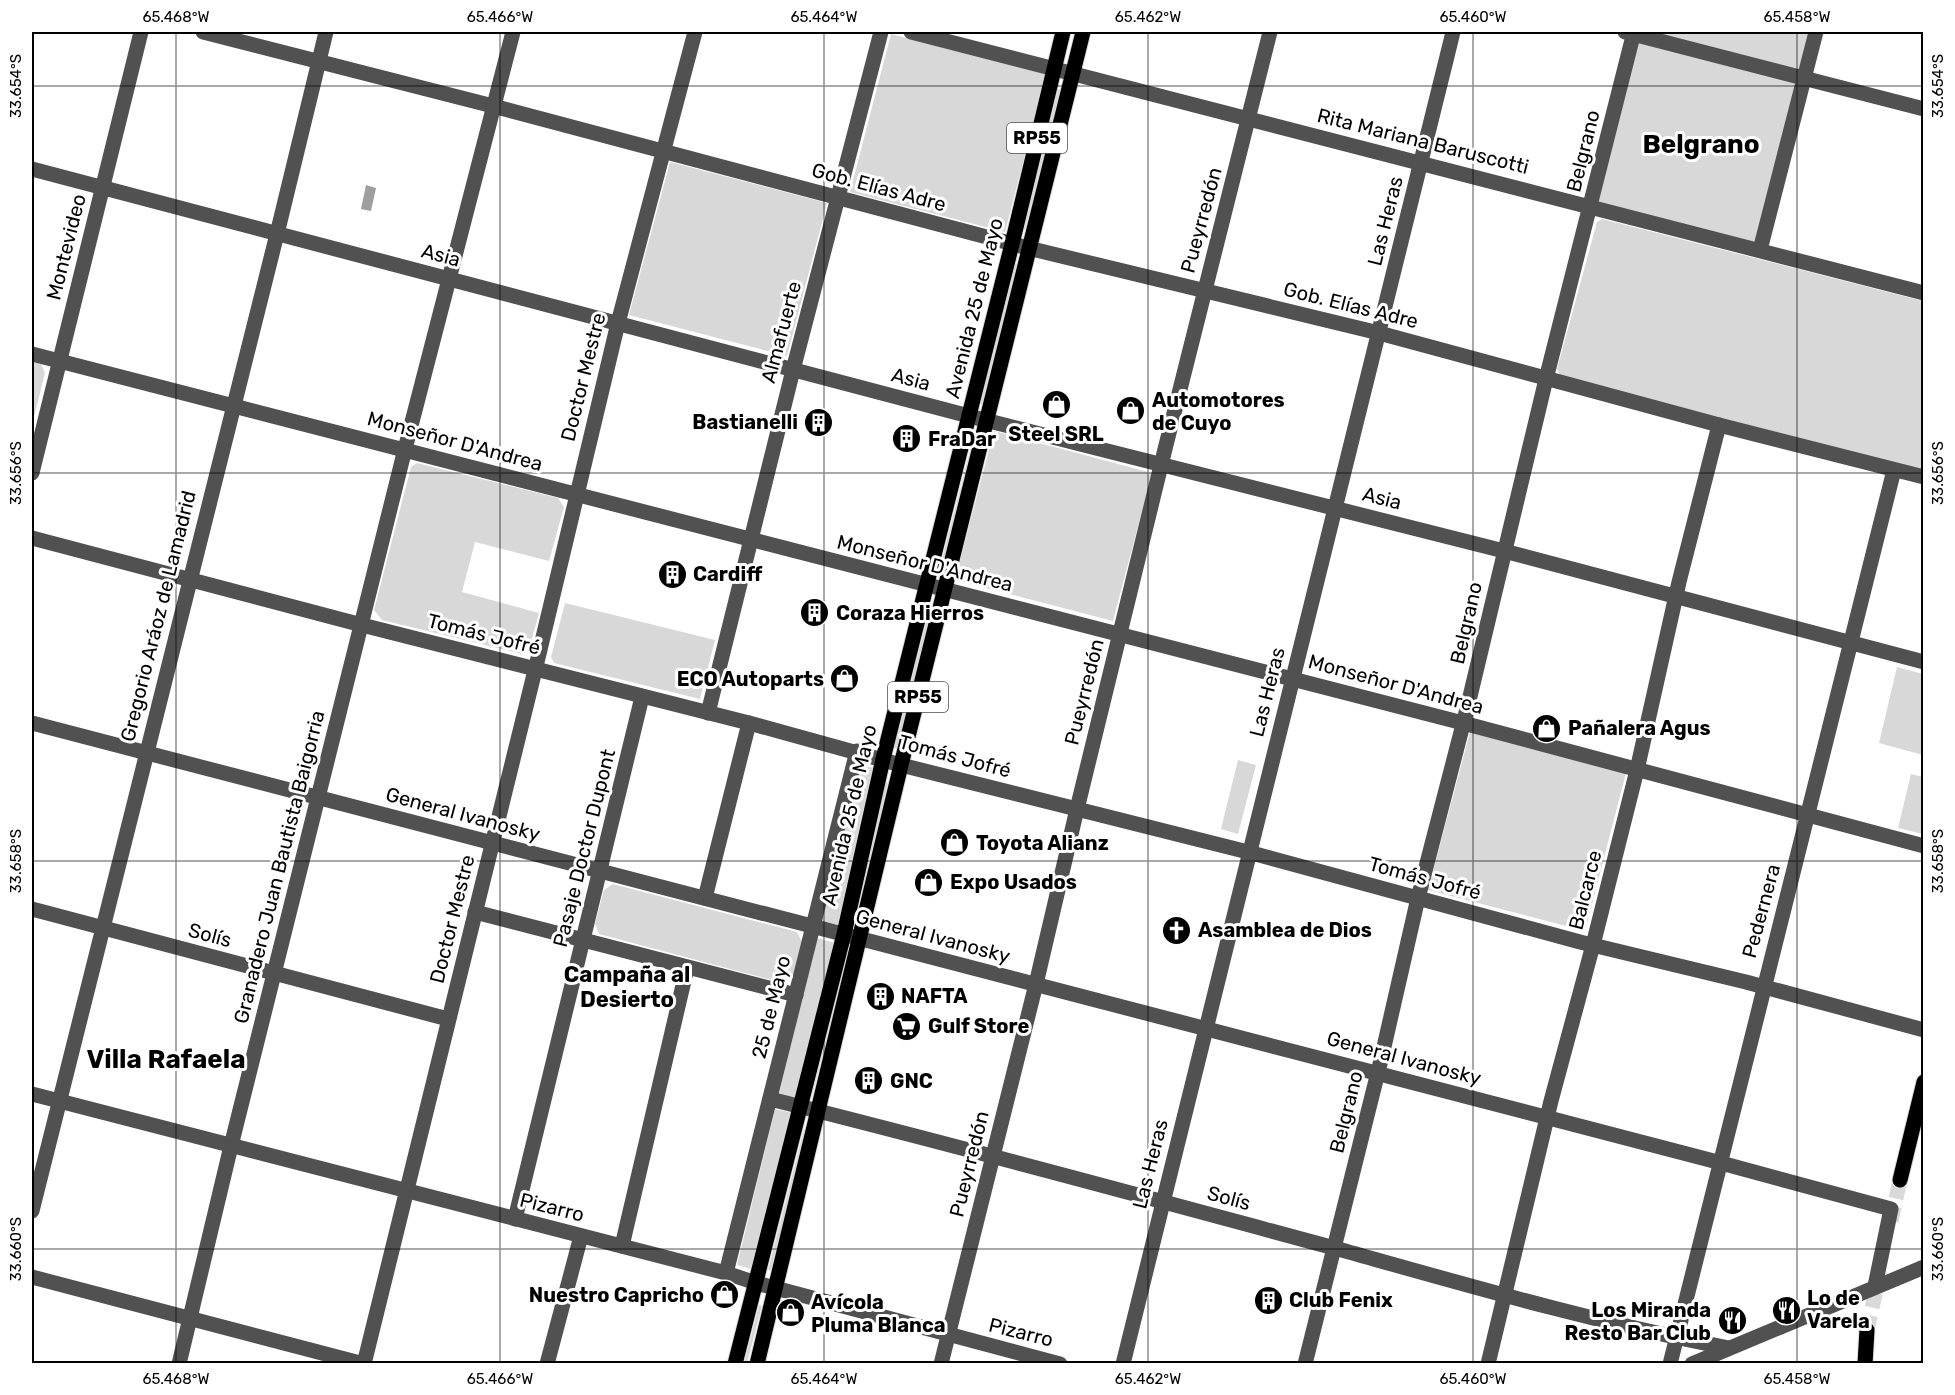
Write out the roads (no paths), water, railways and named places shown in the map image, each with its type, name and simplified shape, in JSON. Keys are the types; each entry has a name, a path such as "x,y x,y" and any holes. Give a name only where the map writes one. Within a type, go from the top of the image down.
{"main road":[{"name":"Avenida 25 de Mayo","path":"735,1364 844,934 883,759 1063,32"},
{"name":"Avenida 25 de Mayo","path":"757,1364 901,765 1083,32"},
{"path":"1900,1180 1923,1082"},
{"path":"1865,1364 1867,1330"}],"street":[{"name":"Montevideo","path":"32,473 141,32"},
{"name":"Gob. Elías Adre","path":"203,32 493,106 1012,244 1379,333 1719,425 1923,477"},
{"name":"Gregorio Aráoz de Lamadrid","path":"32,1210 326,32"},
{"path":"450,279 513,32"},
{"name":"Doctor Mestre","path":"364,1363 536,668 618,323 695,32"},
{"name":"Almafuerte","path":"708,713 793,370 881,32"},
{"name":"Rita Mariana Baruscotti","path":"910,32 1923,293"},
{"name":"Pueyrredón","path":"941,1364 1036,984 1161,463 1270,32"},
{"name":"Las Heras","path":"1124,1364 1162,1201 1336,508 1452,32"},
{"path":"1631,32 1923,109"},
{"name":"Belgrano","path":"1305,1364 1631,32"},
{"path":"1760,250 1816,32"},
{"name":"Asia","path":"32,169 987,421 1504,551 1923,662"},
{"name":"Granadero Juan Bautista Baigorria","path":"179,1364 274,973 450,279"},
{"name":"Monseñor D'Andrea","path":"32,354 1463,723 1923,846"},
{"name":"Balcarce","path":"1488,1364 1547,1117 1637,770 1676,596 1719,425"},
{"name":"Pedernera","path":"1670,1364 1894,470"},
{"name":"Tomás Jofré","path":"32,538 857,751 901,765 1248,852 1593,945 1763,986 1923,1030"},
{"name":"Pasaje Doctor Dupont","path":"515,1219 642,697"},
{"name":"General Ivanosky","path":"32,723 1720,1162 1891,1209 1875,1286"},
{"path":"705,898 749,723"},
{"name":"25 de Mayo","path":"726,1273 857,751"},
{"name":"Solís","path":"32,909 448,1019"},
{"path":"475,912 796,995"},
{"path":"622,1246 687,968"},
{"name":"Pizarro","path":"32,1094 726,1273 1060,1364"},
{"name":"Solís","path":"770,1100 1162,1201 1505,1295 1676,1338 1729,1348"},
{"path":"548,1364 581,1236"},
{"path":"1692,1364 1923,1267"},
{"path":"32,1277 364,1363"}],"waterway":[{"path":"1917,1364 1924,1361"}],"tunnel":[{"path":"1891,1221 1900,1180"},
{"path":"1867,1330 1879,1277"}],"place":[{"name":"Steel SRL","path":"1056,404"},
{"name":"Automotores de Cuyo","path":"1131,411"},
{"name":"Bastianelli","path":"819,422"},
{"name":"FraDar","path":"907,439"},
{"name":"Cardiff","path":"672,574"},
{"name":"Coraza Hierros","path":"815,613"},
{"name":"ECO Autoparts","path":"845,679"},
{"name":"Pañalera Agus","path":"1547,728"},
{"name":"Toyota Alianz","path":"955,843"},
{"name":"Expo Usados","path":"929,882"},
{"name":"Asamblea de Dios","path":"1177,930"},
{"name":"NAFTA","path":"880,996"},
{"name":"Gulf Store","path":"907,1026"},
{"name":"GNC","path":"869,1081"},
{"name":"Nuestro Capricho","path":"725,1295"},
{"name":"Club Fenix","path":"1268,1300"},
{"name":"Lo de Varela","path":"1786,1310"},
{"name":"Avícola Pluma Blanca","path":"790,1313"},
{"name":"Los Miranda Resto Bar Club","path":"1732,1321"}],"district":[{"name":"Belgrano","path":"1701,144"},
{"name":"Campaña al Desierto","path":"627,986"},
{"name":"Villa Rafaela","path":"166,1059"}]}
